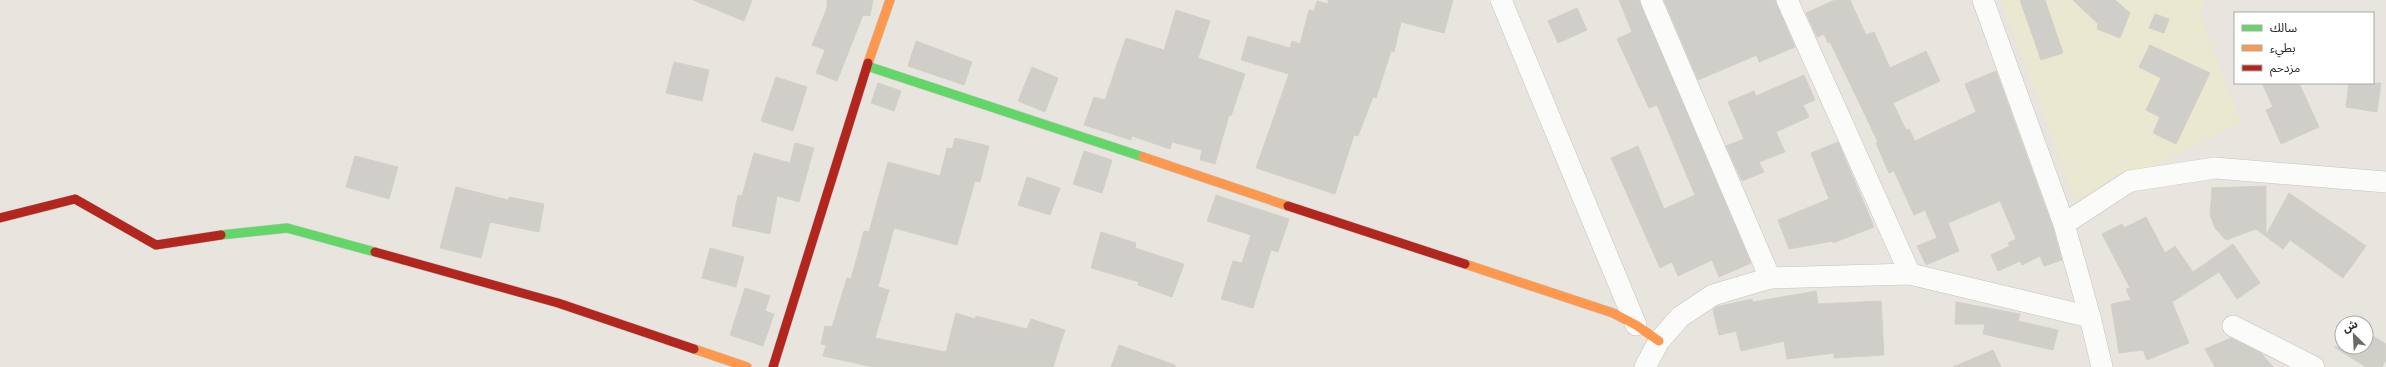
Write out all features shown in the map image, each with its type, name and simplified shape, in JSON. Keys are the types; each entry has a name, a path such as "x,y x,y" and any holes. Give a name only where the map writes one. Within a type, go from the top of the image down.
{"street":[{"path":"774,367 867,66 890,0"},
{"path":"1501,0 1636,325"},
{"path":"1650,0 1770,278"},
{"path":"1787,0 1910,274"},
{"path":"1983,0 2064,224 2090,317 2102,367"},
{"path":"867,66 1613,313 1636,325 1659,341"},
{"path":"2064,224 2130,181 2216,168 2386,182"},
{"path":"0,218 75,199 156,245 235,233 287,228 558,303 747,367"},
{"path":"1645,367 1659,341 1680,317 1714,295 1770,278 1910,274 2090,317"},
{"path":"2233,326 2314,367"}],"shaded area":[{"path":"2001,0 2205,0 2199,14 2241,123 2077,205"}],"building":[{"path":"693,0 752,0 744,21"},
{"path":"827,0 873,0 870,16 863,15 837,81 816,73 825,50 812,45 827,8"},
{"path":"1328,0 1453,0 1444,33 1401,22 1394,52 1391,51 1376,98 1373,97 1358,136 1354,135 1335,194 1256,168 1289,74 1241,60 1248,36 1290,48 1292,41 1300,44 1309,10 1314,11 1317,1 1328,4"},
{"path":"1619,0 1639,0 1751,263 1719,277 1712,260 1678,276 1672,262 1660,268 1611,158 1638,146 1664,209 1695,195 1657,105 1649,108 1617,39 1632,32"},
{"path":"1664,0 1775,0 1795,47 1759,62 1757,55 1698,80"},
{"path":"1835,0 1850,0 1866,35 1874,32 1890,68 1926,51 1940,81 1893,103 1906,130 1909,129 1915,141 1976,112 1965,84 1996,71 2053,228 2062,260 2044,266 2040,256 2022,265 2020,261 1998,271 1991,255 2010,246 2008,243 2016,239 2000,201 1948,223 1959,251 1926,265 1917,246 1937,238 1925,210 1914,215 1894,171 1889,173 1876,143 1878,142 1830,42 1828,43 1824,34 1817,37 1806,13"},
{"path":"2020,0 2045,0 2063,53 2041,60"},
{"path":"2073,0 2115,0 2130,13 2120,38 2097,29 2098,24"},
{"path":"1577,8 1587,30 1558,43 1548,21"},
{"path":"1176,10 1210,21 1198,58 1245,74 1231,116 1229,115 1215,164 1200,160 1202,150 1172,142 1170,149 1132,136 1131,140 1084,125 1094,97 1105,100 1126,38 1164,50"},
{"path":"2155,14 2169,19 2164,33 2149,28"},
{"path":"916,41 972,62 964,85 908,66"},
{"path":"2150,45 2210,73 2176,144 2153,133 2160,117 2146,110 2161,78 2139,67"},
{"path":"674,62 709,70 702,101 666,93"},
{"path":"1032,67 1058,78 1045,112 1018,101"},
{"path":"1804,75 1815,100 1803,105 1809,117 1776,132 1785,152 1759,162 1764,172 1742,181 1726,146 1744,139 1728,102 1754,91 1756,96"},
{"path":"776,77 807,87 793,131 761,121"},
{"path":"878,83 901,91 894,111 871,103"},
{"path":"2381,83 2377,112 2346,107 2349,84"},
{"path":"2262,84 2299,84 2319,127 2281,144 2266,110 2273,107"},
{"path":"955,138 989,146 980,182 975,181 957,245 894,228 878,287 889,290 875,338 946,352 956,313 975,319 976,316 1027,329 1031,319 1065,330 1053,367 873,367 823,356 826,345 821,344 825,326 832,327 847,278 851,279 864,231 869,232 888,162 940,176 947,148 952,149"},
{"path":"1838,142 1874,227 1833,243 1833,241 1789,249 1778,220 1829,199 1811,153"},
{"path":"795,143 814,148 799,202 777,196 770,234 732,226 738,195 742,196 754,153 790,163"},
{"path":"1084,151 1112,160 1102,193 1073,184"},
{"path":"355,156 398,167 389,199 346,187"},
{"path":"1027,177 1060,188 1050,215 1018,205"},
{"path":"2266,186 2266,235 2289,193 2366,246 2343,278 2290,240 2283,249 2256,229 2226,240 2215,228 2210,215 2212,188"},
{"path":"456,187 508,200 509,197 544,204 539,232 490,222 481,258 440,248"},
{"path":"1216,195 1289,219 1278,252 1271,250 1253,308 1221,299 1233,261 1242,263 1251,235 1207,221"},
{"path":"2146,217 2165,253 2175,246 2193,272 2233,244 2260,283 2237,299 2219,272 2172,302 2189,343 2147,360 2143,350 2119,353 2111,304 2131,300 2126,289 2130,288 2102,234 2122,224 2124,228"},
{"path":"1101,232 1136,243 1135,248 1184,264 1172,297 1138,285 1139,282 1091,268"},
{"path":"710,248 744,257 736,287 702,278"},
{"path":"745,288 770,296 765,311 774,314 763,346 730,335"},
{"path":"1816,291 1818,304 1881,301 1884,355 1834,358 1834,353 1787,359 1784,341 1741,351 1736,331 1719,335 1713,310 1716,307 1752,299 1753,302"},
{"path":"1956,302 2020,314 2018,321 2058,330 2053,350 1983,334 1985,324 1955,324"},
{"path":"2374,337 2386,344 2386,360 2382,367 2366,367 2347,355 2374,355"},
{"path":"2231,338 2261,353 2273,367 2215,367 2205,349"},
{"path":"1119,345 1175,365 1175,367 1111,367"},
{"path":"1993,350 2001,367 1953,367"}],"traffic: fast":[{"path":"867,66 1143,157"},
{"path":"221,235 287,228 375,252"}],"traffic: slow":[{"path":"868,63 890,0"},
{"path":"1143,157 1288,206"},
{"path":"1465,264 1613,313 1636,325 1659,341"},
{"path":"694,349 747,367"}],"traffic: jam":[{"path":"773,367 868,63"},
{"path":"0,218 75,199 156,245 221,235"},
{"path":"1288,206 1465,264"},
{"path":"375,252 558,303 694,349"}]}
